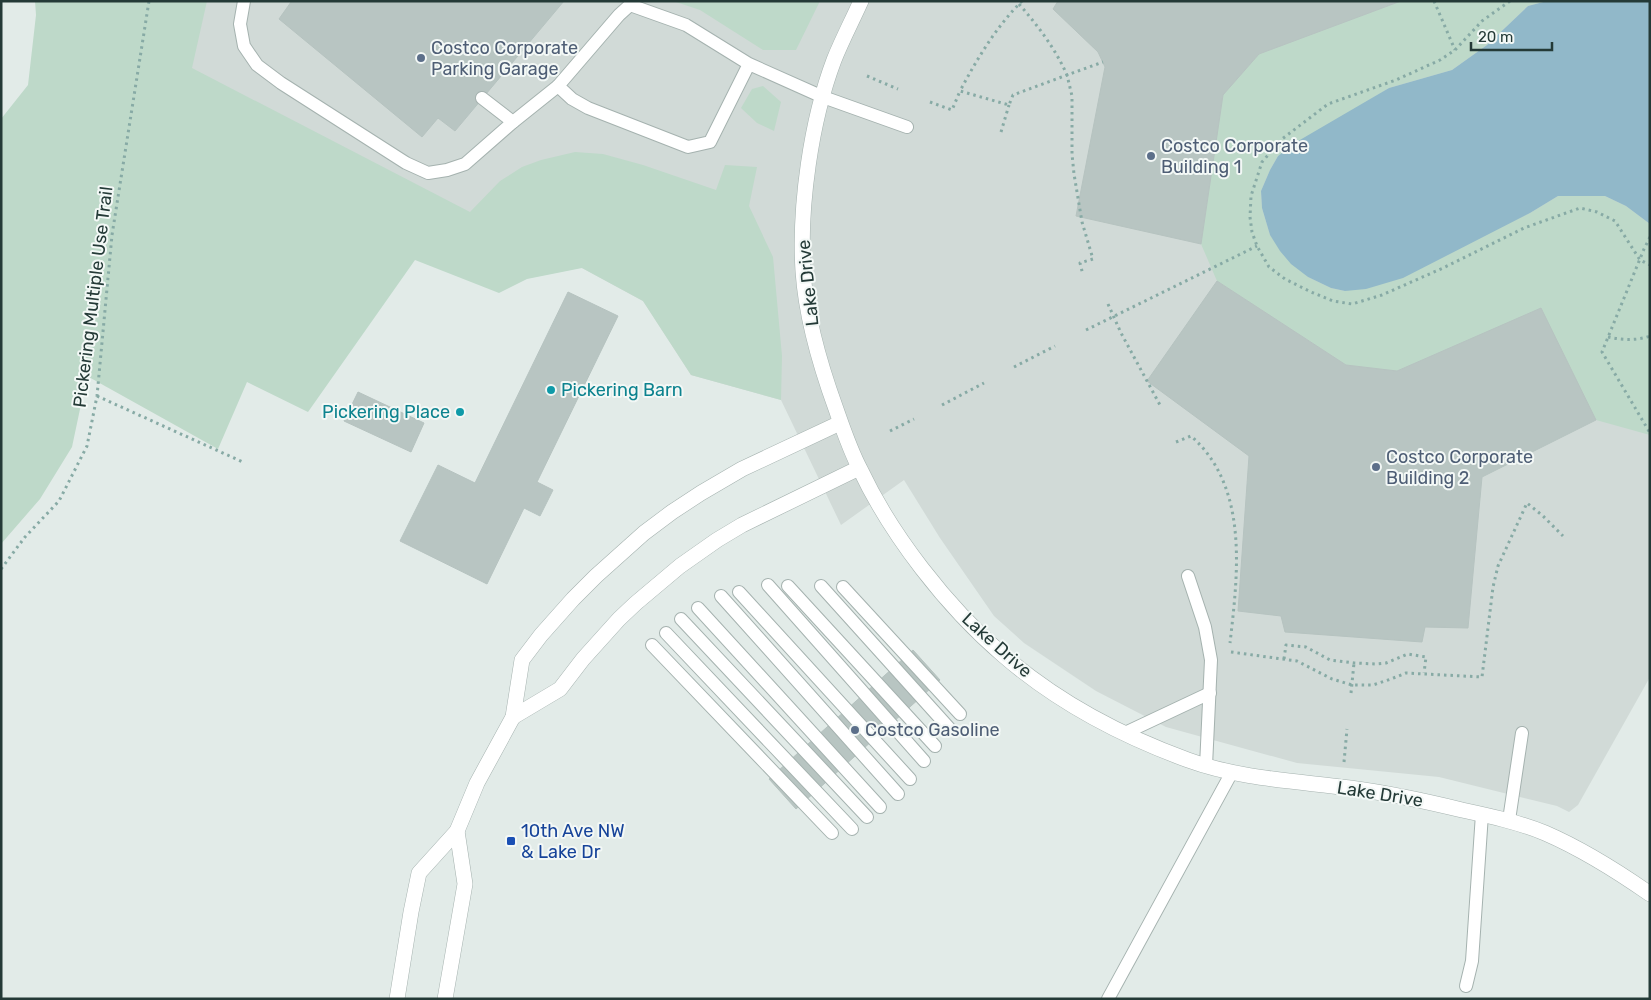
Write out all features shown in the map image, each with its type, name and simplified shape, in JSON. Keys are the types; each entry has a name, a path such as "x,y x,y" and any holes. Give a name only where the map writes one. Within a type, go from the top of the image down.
{"street":[{"name":"Lake Drive","path":"861,1 833,64 814,138 803,218 803,271 806,300 829,391 859,468 904,545 939,590 973,628 1004,656 1039,682 1076,706 1125,733 1171,753 1206,766 1232,772 1424,801 1509,820 1573,846 1608,866 1650,894"},
{"path":"397,999 406,938 419,872 457,831 480,777 512,717 522,660 541,635 573,599 622,552 672,512 742,470 840,423"},
{"path":"512,717 560,689 588,653 619,619 643,596 680,566 742,525 859,468"},
{"path":"445,999 465,884 457,831"}],"lane":[{"path":"244,1 240,24 244,46 257,64 281,83 406,163 428,173 447,170 465,164 558,86 619,14 631,3 686,25 749,64 823,98 908,127"},
{"path":"558,86 588,108 688,147 710,142 749,64"},
{"path":"482,98 513,122"},
{"path":"1188,576 1205,627 1211,660 1206,766"},
{"path":"768,585 924,761"},
{"path":"788,586 935,746"},
{"path":"821,586 949,728"},
{"path":"843,586 960,714"},
{"path":"739,592 910,779"},
{"path":"721,596 898,794"},
{"path":"698,608 880,807"},
{"path":"681,619 867,817"},
{"path":"666,633 852,829"},
{"path":"652,645 832,833"},
{"path":"1125,733 1210,693"},
{"path":"1509,820 1522,733"},
{"path":"1108,999 1232,772"},
{"path":"1466,986 1472,961 1482,814"}],"path":[{"name":"Pickering Multiple Use Trail","path":"1,569 25,537 59,502 87,446 97,396 112,235 149,1"},
{"path":"1434,1 1454,50"},
{"path":"1510,1 1482,21 1454,50 1440,60 1396,80 1328,104 1282,139 1262,162 1251,196 1250,217 1252,232 1257,246 1269,267 1285,279 1333,301 1352,304 1382,295 1443,268 1524,228 1580,208 1597,212 1615,221 1640,260 1650,265"},
{"path":"930,102 952,110 960,91 997,31 1021,3 1051,44 1067,75 1072,96 1074,174 1082,222 1093,258 1080,263 1083,275"},
{"path":"1001,132 1013,95 1103,62"},
{"path":"868,76 898,89"},
{"path":"960,91 1009,105"},
{"path":"1648,238 1602,352 1650,433"},
{"path":"1086,330 1257,246"},
{"path":"1108,304 1138,367 1160,404"},
{"path":"1608,337 1639,340 1650,336"},
{"path":"1014,367 1055,346"},
{"path":"942,405 984,383"},
{"path":"97,396 245,463"},
{"path":"890,431 914,419"},
{"path":"1176,442 1191,436 1199,443 1214,463 1229,498 1238,556 1229,652 1297,661 1332,679 1352,685 1373,685 1406,672 1482,677 1493,587 1498,566 1527,504 1543,516 1563,536"},
{"path":"1284,659 1286,645 1306,647 1330,660 1354,663 1386,663 1408,654 1426,657 1424,673"},
{"path":"1351,693 1354,663"},
{"path":"1344,762 1347,729"}],"shaded area":[{"path":"104,1 1650,1 1650,677 1578,805 1569,812 1557,806 1439,777 1297,763 1166,727 1096,691 1024,643 994,616 940,538 904,480 841,525 781,400 691,375 643,301 582,268 118,69"}],"green space":[{"path":"35,1 207,1 192,68 470,212 500,181 522,167 541,160 575,152 603,154 643,165 716,190 725,165 757,167 749,206 773,257 782,356 781,400 691,375 643,301 582,268 527,279 499,293 415,260 308,412 247,382 218,449 87,376 72,447 40,499 1,544 1,119 28,85 36,15"},
{"path":"673,1 820,1 796,50 763,50 700,10"},
{"path":"1401,1 1547,1 1528,6 1487,45 1452,70 1389,88 1278,156 1261,191 1262,208 1270,235 1308,277 1331,288 1345,291 1530,213 1558,196 1605,196 1626,206 1650,224 1650,435 1596,420 1541,309 1397,371 1346,365 1217,281 1201,244 1223,95 1259,54"},
{"path":"763,86 781,102 774,131 757,123 741,108 752,89"}],"water":[{"path":"1547,1 1650,1 1650,224 1626,206 1605,196 1558,196 1530,213 1403,278 1366,289 1345,291 1331,288 1308,277 1291,264 1270,235 1262,208 1261,191 1278,156 1293,144 1389,88 1452,70 1487,45 1528,6"}],"building":[{"name":"Costco Corporate Parking Garage","path":"290,1 564,1 455,131 438,118 422,137 279,19"},
{"name":"Costco Corporate Building 1","path":"1058,1 1401,1 1259,54 1223,95 1201,244 1076,216 1105,67 1098,52 1053,9"},
{"name":"Costco Corporate Building 2","path":"1217,281 1346,365 1397,371 1541,308 1596,420 1482,477 1468,628 1425,627 1422,642 1285,632 1281,616 1238,611 1249,456 1147,381"},
{"name":"Pickering Barn","path":"568,292 618,316 537,482 553,490 540,516 524,508 487,584 400,541 438,465 475,483"},
{"path":"358,392 424,423 411,452 344,421"},
{"name":"Costco Gasoline","path":"913,650 940,680 796,809 769,779"}],"place":[{"name":"Costco Corporate Parking Garage","path":"421,58"},
{"name":"Costco Corporate Building 1","path":"1151,156"},
{"name":"Pickering Barn","path":"551,390"},
{"name":"Pickering Place","path":"460,412"},
{"name":"Costco Corporate Building 2","path":"1376,467"},
{"name":"Costco Gasoline","path":"855,730"},
{"name":"10th Ave NW & Lake Dr","path":"511,841"}]}
